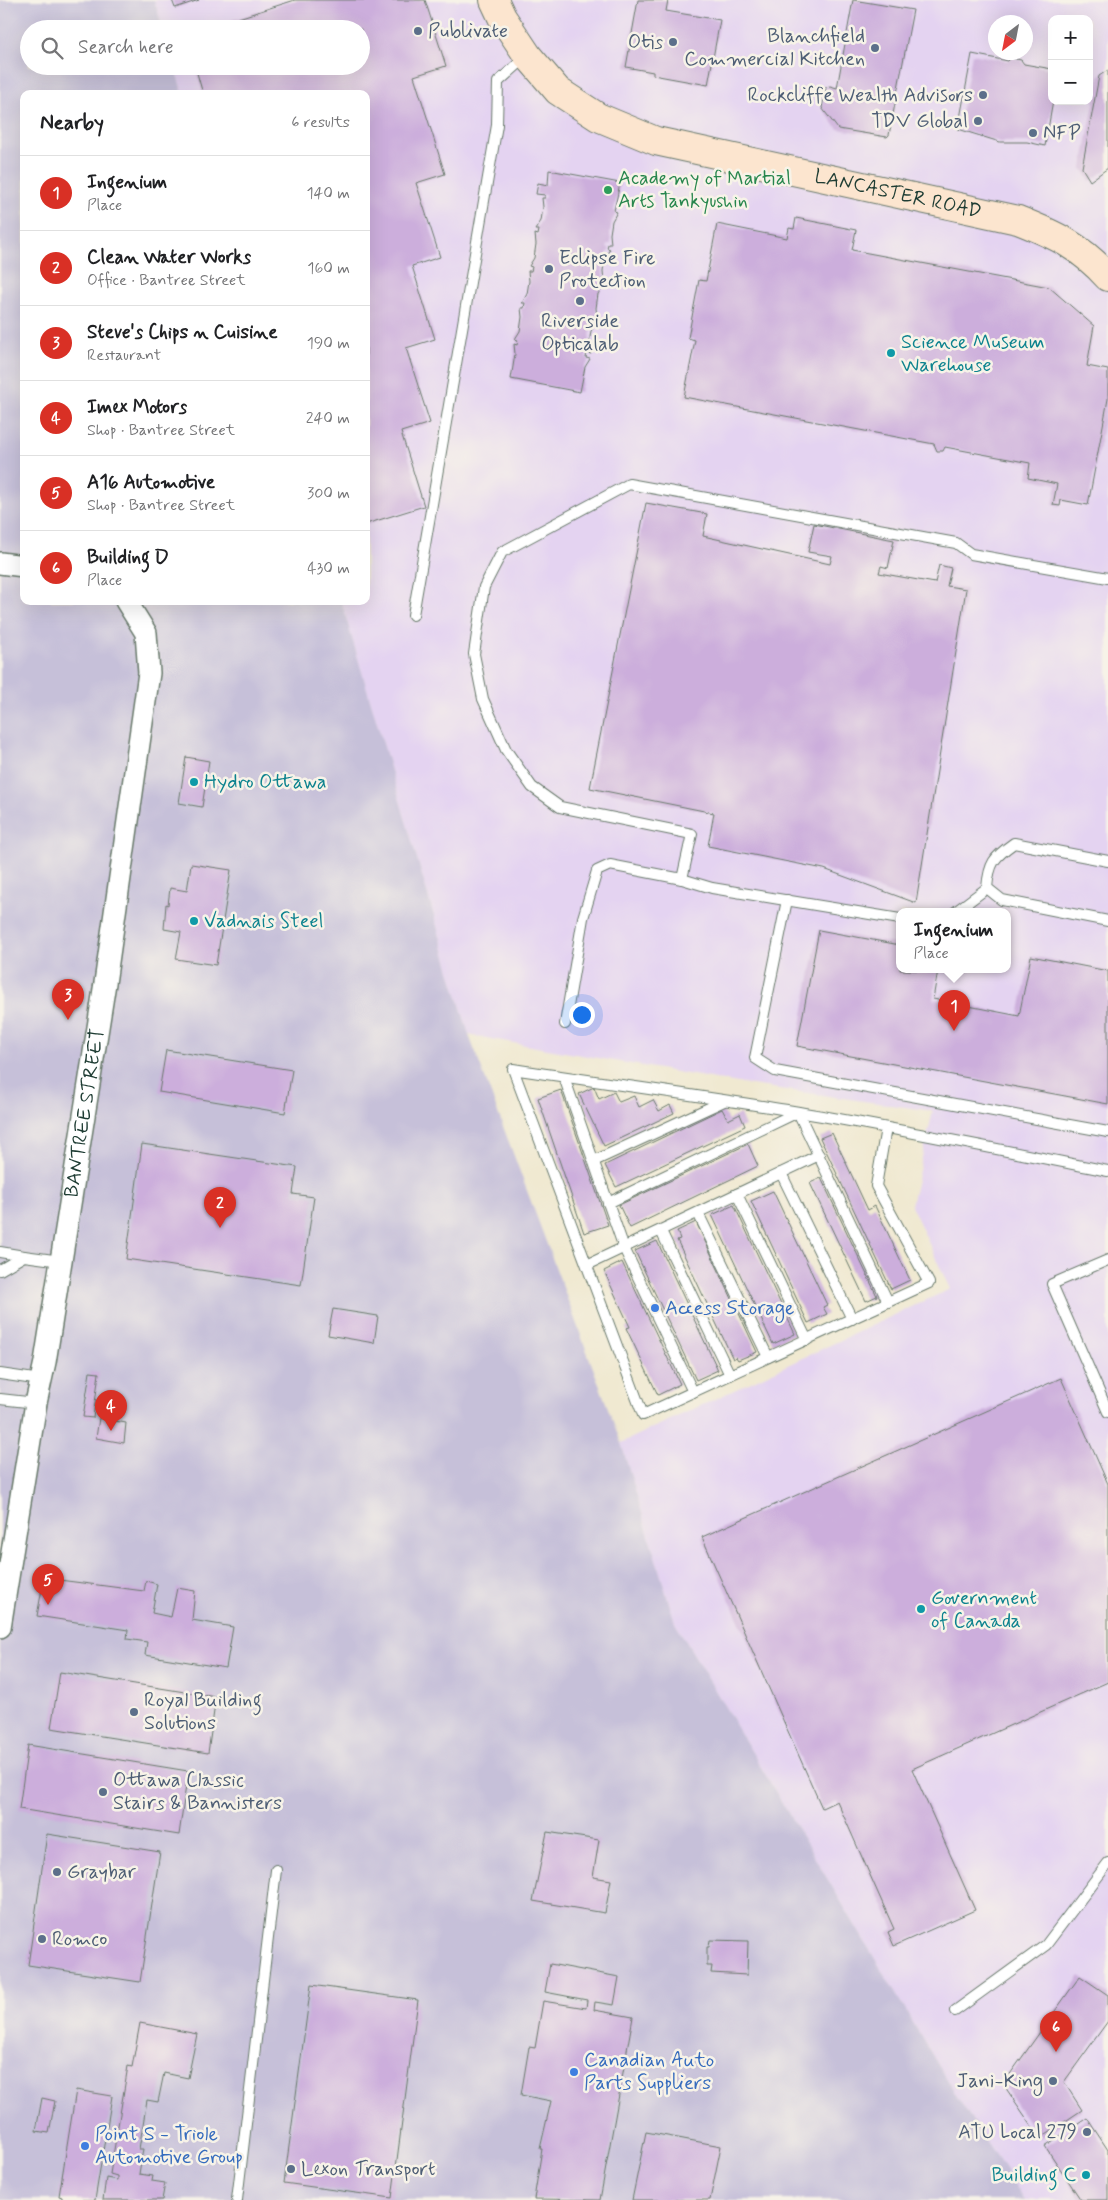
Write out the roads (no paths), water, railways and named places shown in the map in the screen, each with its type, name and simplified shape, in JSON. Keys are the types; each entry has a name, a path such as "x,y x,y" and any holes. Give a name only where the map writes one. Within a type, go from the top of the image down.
{"street":[{"name":"LANCASTER ROAD","path":"494,0 502,17 528,56 558,91 598,117 656,141 757,161 1018,220 1056,235 1093,260 1108,277"},
{"path":"0,563 20,566"},
{"name":"BANTREE STREET","path":"0,1627 36,1404 45,1362 105,983 148,673 146,633 128,605"}],"lane":[{"path":"413,615 497,124 498,82 528,56"},
{"path":"682,879 692,834 590,815 560,807 532,787 506,750 483,699 474,654 484,587 502,552 629,484 956,544 971,554 1108,578"},
{"path":"960,908 987,888 988,872 997,855 1014,843 1108,861"},
{"path":"565,1024 586,905 597,872 610,865 682,879 712,888 896,918"},
{"path":"987,888 1002,900 1108,921"},
{"path":"787,900 755,1058 775,1071 1108,1132"},
{"path":"886,1128 876,1186 929,1283 643,1415 513,1069 798,1112 886,1128 1108,1171"},
{"path":"564,1076 624,1248 693,1392"},
{"path":"594,1162 725,1100"},
{"path":"798,1112 888,1302"},
{"path":"608,1203 798,1112"},
{"path":"587,1265 819,1155"},
{"path":"782,1173 852,1319"},
{"path":"737,1194 806,1340"},
{"path":"698,1213 768,1357"},
{"path":"661,1230 730,1375"},
{"path":"0,1252 61,1261"},
{"path":"0,1270 24,1256"},
{"path":"1108,1260 1052,1284 1108,1412"},
{"path":"0,1374 41,1380"},
{"path":"0,1399 36,1404"},
{"path":"955,2011 1046,1944 1108,1863"},
{"path":"237,2200 276,1870"}],"place":[{"name":"Publivate","path":"418,31"},
{"name":"Otis","path":"673,42"},
{"name":"Blanchfield Commercial Kitchen","path":"875,48"},
{"name":"Rockcliffe Wealth Advisors","path":"983,95"},
{"name":"TDV Global","path":"978,121"},
{"name":"NFP","path":"1033,133"},
{"name":"Academy of Martial Arts Tankyushin","path":"608,190"},
{"name":"Eclipse Fire Protection","path":"549,269"},
{"name":"Riverside Opticalab","path":"580,301"},
{"name":"Science Museum Warehouse","path":"891,353"},
{"name":"Hydro Ottawa","path":"194,782"},
{"name":"Vadnais Steel","path":"194,921"},
{"name":"Steve's Chips n Cuisine","path":"68,1020"},
{"name":"Ingenium","path":"954,1031"},
{"name":"Clean Water Works","path":"220,1228"},
{"name":"Access Storage","path":"655,1308"},
{"name":"Imex Motors","path":"111,1431"},
{"name":"A16 Automotive","path":"48,1605"},
{"name":"Government of Canada","path":"921,1609"},
{"name":"Royal Building Solutions","path":"134,1712"},
{"name":"Ottawa Classic Stairs & Bannisters","path":"103,1792"},
{"name":"Graybar","path":"57,1872"},
{"name":"Romco","path":"42,1939"},
{"name":"Building D","path":"1056,2052"},
{"name":"Canadian Auto Parts Suppliers","path":"574,2072"},
{"name":"Jani-King","path":"1053,2081"},
{"name":"ATU Local 279","path":"1087,2132"},
{"name":"Point S - Triole Automotive Group","path":"85,2146"},
{"name":"Lexon Transport","path":"291,2169"},
{"name":"Building C","path":"1086,2175"}]}
